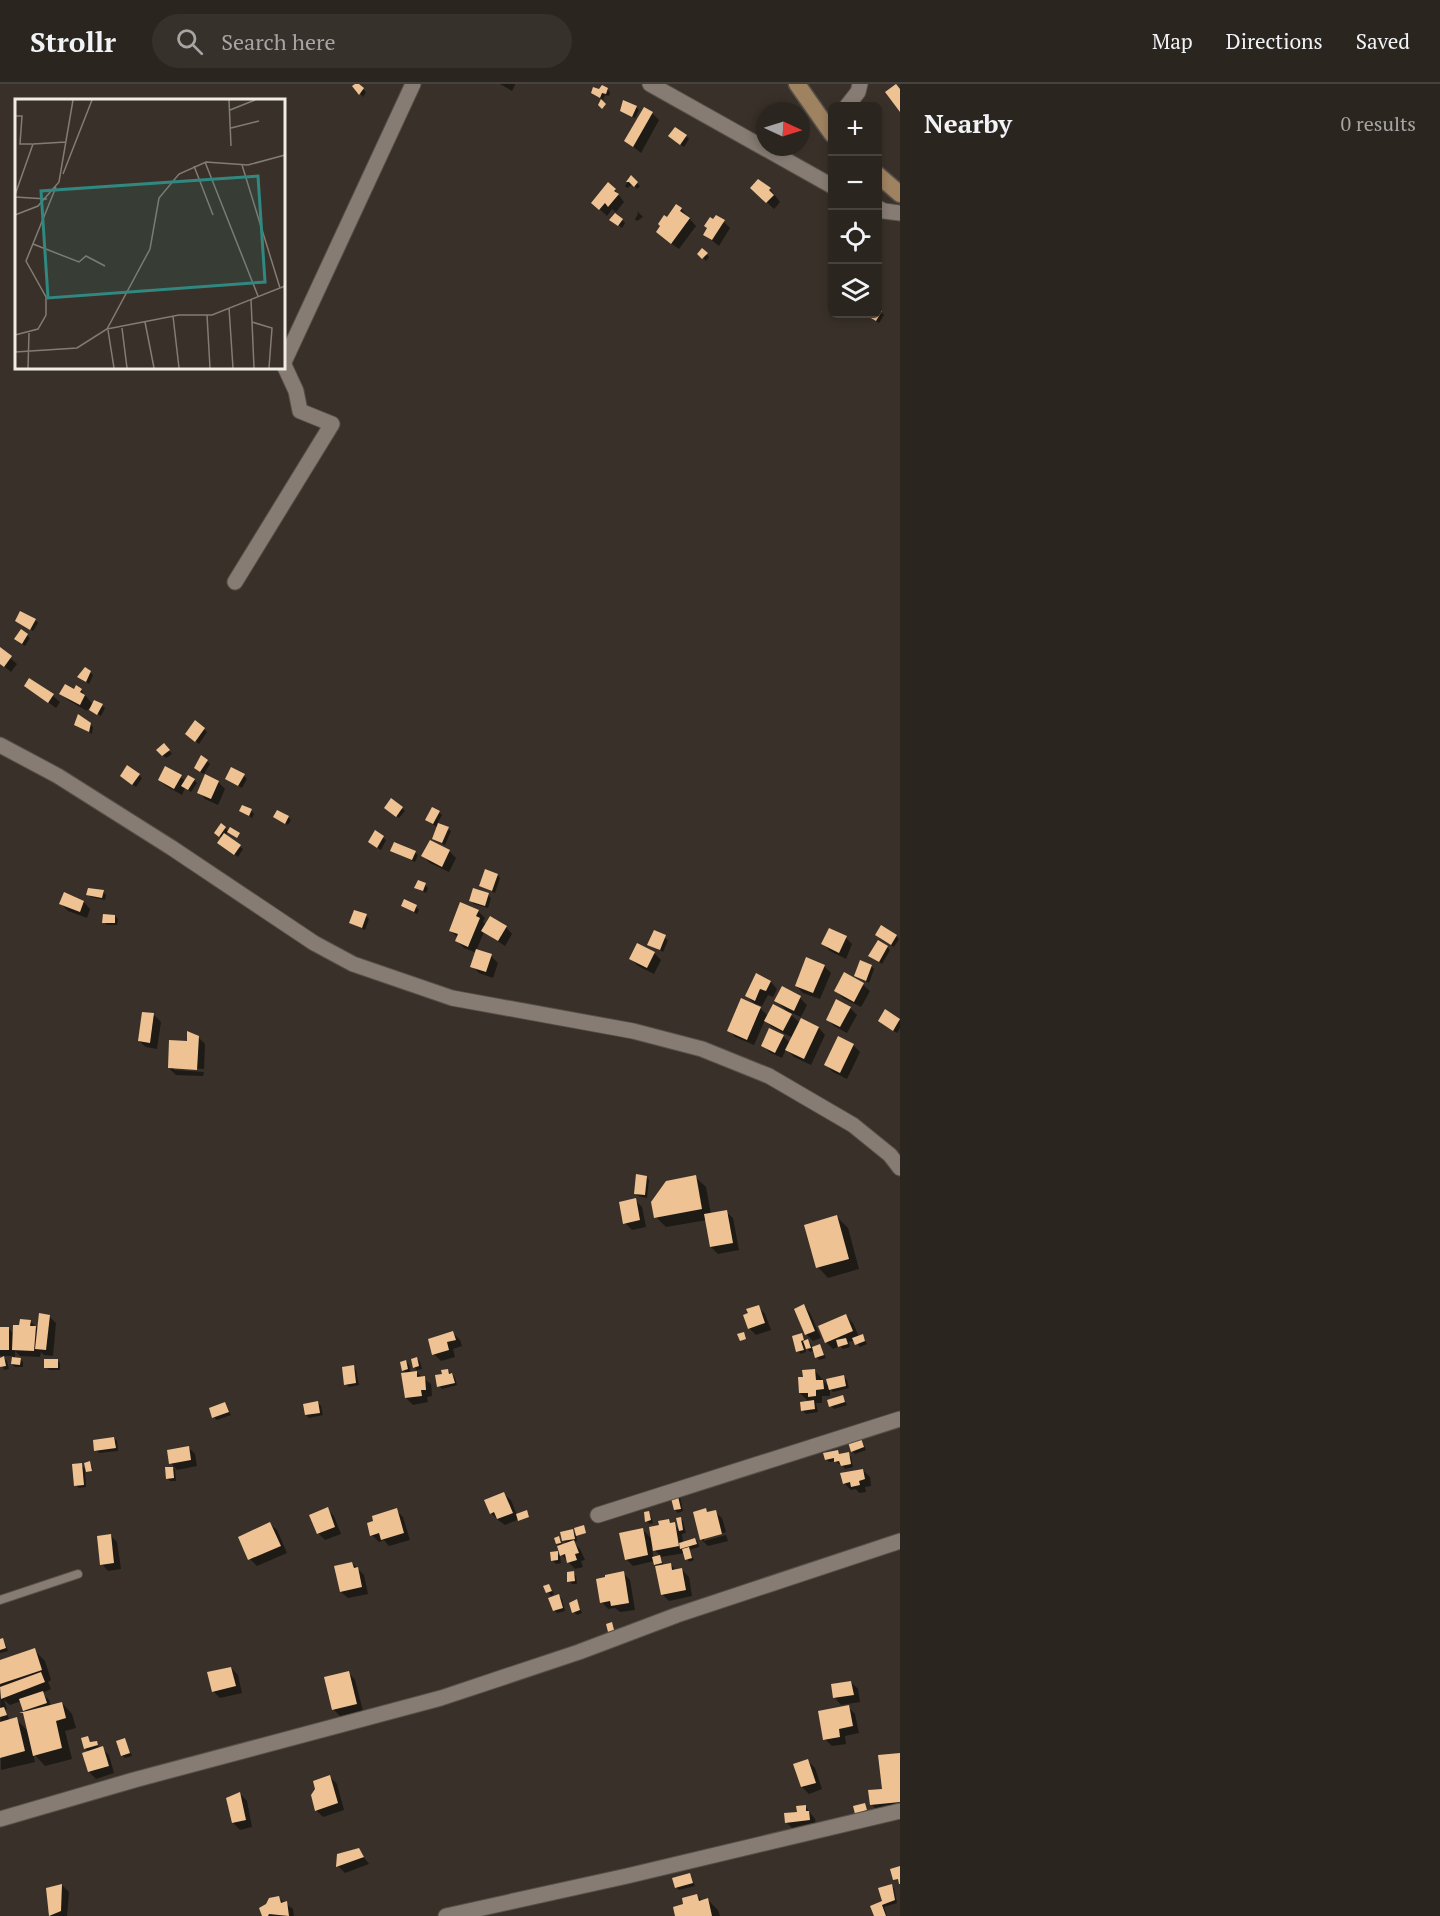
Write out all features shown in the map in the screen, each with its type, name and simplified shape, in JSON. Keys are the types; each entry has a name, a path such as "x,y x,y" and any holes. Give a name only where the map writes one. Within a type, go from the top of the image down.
{"main road":[{"path":"797,84 828,127"},
{"path":"882,178 900,194"}],"street":[{"path":"285,362 413,84"},
{"path":"650,84 828,184"},
{"path":"850,102 858,92 860,84"},
{"path":"882,210 900,213"},
{"path":"235,582 332,424 300,411 296,391 285,366"},
{"path":"0,746 58,776 172,848 314,943 353,964 452,998 633,1031 702,1048 769,1076 853,1125 890,1155 900,1168"},
{"path":"598,1515 900,1419"},
{"path":"0,1819 155,1774 441,1698 579,1652 677,1615 900,1541"},
{"path":"446,1916 627,1876 900,1811"}],"lane":[{"path":"0,1600 78,1574"}],"building":[{"path":"355,84 364,88 359,95 352,86"},
{"path":"896,84 900,89 900,112 885,92"},
{"path":"602,85 608,88 606,94 602,93 600,98 591,93 593,87 599,89"},
{"path":"601,99 606,104 602,109 598,105"},
{"path":"623,100 637,106 632,117 620,111"},
{"path":"644,107 653,112 633,147 624,141"},
{"path":"675,127 687,135 680,145 668,136"},
{"path":"631,175 638,182 634,187 626,182"},
{"path":"758,179 771,188 769,190 774,195 766,203 750,188"},
{"path":"608,182 619,194 608,207 605,203 599,210 591,203"},
{"path":"676,204 682,208 680,211 690,218 671,244 656,232 664,215 667,217"},
{"path":"615,213 623,219 618,226 609,220"},
{"path":"716,215 725,220 712,240 703,235 707,228 704,226 710,217 713,219"},
{"path":"702,248 708,253 702,259 697,254"},
{"path":"20,611 36,619 30,630 15,621"},
{"path":"21,629 28,634 22,644 14,639"},
{"path":"0,647 12,656 4,667 0,664"},
{"path":"85,667 91,671 86,682 77,677"},
{"path":"29,678 54,694 48,703 24,686"},
{"path":"65,684 74,689 76,685 82,689 80,692 85,695 80,705 59,694"},
{"path":"94,700 103,704 97,715 89,710"},
{"path":"78,714 91,723 89,732 74,725"},
{"path":"195,720 205,728 195,742 185,734"},
{"path":"164,743 170,750 162,756 156,750"},
{"path":"201,755 208,760 200,772 194,768"},
{"path":"127,765 140,774 132,785 120,776"},
{"path":"165,766 182,775 174,789 158,780"},
{"path":"231,767 245,774 238,786 225,779"},
{"path":"205,774 219,781 211,799 197,793"},
{"path":"188,775 195,779 188,790 181,786"},
{"path":"391,798 403,807 396,817 384,808"},
{"path":"242,805 252,809 249,816 239,811"},
{"path":"432,807 440,811 433,824 425,820"},
{"path":"277,810 289,816 285,824 273,817"},
{"path":"221,823 226,827 219,837 214,833"},
{"path":"438,823 449,827 442,843 432,839"},
{"path":"230,827 240,833 237,838 227,832"},
{"path":"375,830 384,836 377,848 368,842"},
{"path":"224,833 241,845 234,855 217,843"},
{"path":"430,840 450,850 442,867 421,856"},
{"path":"394,842 416,851 412,860 390,851"},
{"path":"485,869 498,874 492,891 479,886"},
{"path":"418,880 426,883 423,891 414,888"},
{"path":"88,888 104,890 102,898 86,895"},
{"path":"473,888 489,893 485,906 469,901"},
{"path":"64,892 84,901 80,912 59,904"},
{"path":"404,899 417,905 414,912 401,906"},
{"path":"460,902 479,910 476,916 480,918 468,947 455,941 458,934 449,931"},
{"path":"354,910 367,914 362,928 349,923"},
{"path":"103,914 115,915 115,923 102,923"},
{"path":"490,916 507,926 498,941 481,931"},
{"path":"881,925 897,935 891,945 875,935"},
{"path":"829,928 847,936 839,953 821,944"},
{"path":"654,930 666,935 660,950 647,945"},
{"path":"878,940 888,946 879,962 868,956"},
{"path":"637,943 655,952 647,968 629,959"},
{"path":"476,949 492,954 486,972 470,967"},
{"path":"806,957 825,965 813,993 795,986"},
{"path":"860,960 872,965 866,981 854,976"},
{"path":"844,972 864,983 854,1002 834,991"},
{"path":"756,973 771,981 766,991 760,989 755,1001 745,996"},
{"path":"782,986 801,996 794,1011 774,1001"},
{"path":"741,998 761,1007 747,1040 727,1031"},
{"path":"836,999 851,1007 840,1027 826,1020"},
{"path":"773,1004 792,1014 783,1031 764,1021"},
{"path":"885,1009 900,1019 893,1031 878,1021"},
{"path":"142,1012 154,1013 150,1043 138,1041"},
{"path":"801,1018 819,1027 804,1059 785,1050"},
{"path":"769,1028 784,1035 775,1053 761,1046"},
{"path":"187,1031 199,1036 197,1070 168,1068 169,1040 187,1041"},
{"path":"838,1036 854,1044 840,1073 824,1065"},
{"path":"636,1174 647,1176 645,1195 634,1194"},
{"path":"696,1175 702,1209 654,1218 651,1202 666,1181"},
{"path":"636,1198 640,1220 623,1224 619,1202"},
{"path":"727,1210 733,1243 710,1247 704,1214"},
{"path":"837,1215 849,1259 816,1268 804,1225"},
{"path":"804,1304 815,1331 805,1335 794,1309"},
{"path":"759,1305 765,1323 748,1329 743,1315 748,1313 746,1309"},
{"path":"39,1313 50,1315 46,1350 35,1349"},
{"path":"846,1314 853,1331 825,1343 818,1326"},
{"path":"20,1319 31,1320 30,1326 36,1326 34,1351 12,1350 13,1325 19,1325"},
{"path":"0,1327 9,1327 9,1350 0,1350"},
{"path":"453,1331 456,1340 447,1342 449,1350 432,1355 428,1339"},
{"path":"744,1332 746,1339 740,1341 737,1334"},
{"path":"802,1333 804,1340 801,1341 804,1350 796,1352 792,1336"},
{"path":"863,1334 865,1341 855,1345 852,1338"},
{"path":"846,1338 848,1344 838,1347 836,1340"},
{"path":"808,1339 811,1348 806,1349 803,1341"},
{"path":"820,1344 824,1355 815,1358 812,1347"},
{"path":"4,1356 6,1366 0,1367 0,1358"},
{"path":"12,1357 21,1358 20,1365 11,1364"},
{"path":"417,1357 419,1366 413,1368 411,1359"},
{"path":"44,1359 58,1359 58,1368 44,1368"},
{"path":"406,1360 408,1369 402,1371 400,1362"},
{"path":"354,1365 356,1383 344,1385 342,1367"},
{"path":"448,1369 455,1383 437,1387 435,1375 442,1374 441,1370"},
{"path":"815,1369 816,1380 823,1380 824,1389 816,1390 816,1396 808,1397 808,1393 799,1393 798,1377 803,1377 802,1370"},
{"path":"417,1371 417,1377 425,1376 426,1390 421,1390 422,1396 405,1398 401,1373"},
{"path":"844,1375 846,1386 829,1390 826,1379"},
{"path":"843,1395 845,1402 829,1407 827,1400"},
{"path":"814,1400 815,1409 801,1411 800,1402"},
{"path":"318,1401 320,1413 305,1415 303,1404"},
{"path":"225,1402 229,1412 212,1418 209,1408"},
{"path":"114,1437 116,1448 94,1451 93,1440"},
{"path":"861,1438 864,1447 851,1452 848,1442"},
{"path":"189,1446 191,1460 169,1464 167,1450"},
{"path":"838,1450 839,1454 849,1452 851,1464 841,1466 839,1461 834,1462 834,1458 825,1460 823,1453"},
{"path":"90,1461 92,1471 86,1472 84,1463"},
{"path":"82,1463 84,1485 74,1486 72,1464"},
{"path":"165,1467 173,1467 174,1478 166,1479"},
{"path":"863,1469 865,1479 859,1481 860,1485 851,1487 850,1482 843,1484 840,1473"},
{"path":"504,1492 513,1513 497,1519 494,1512 490,1514 484,1500"},
{"path":"677,1492 681,1509 674,1510 670,1494"},
{"path":"328,1507 335,1527 317,1534 309,1515"},
{"path":"397,1508 404,1533 381,1540 379,1533 370,1536 367,1523 373,1521 372,1516"},
{"path":"706,1508 707,1512 716,1510 722,1534 700,1540 693,1512"},
{"path":"527,1510 529,1517 518,1521 516,1514"},
{"path":"649,1511 651,1520 645,1522 644,1512"},
{"path":"681,1517 683,1530 679,1531 676,1518"},
{"path":"669,1519 670,1523 675,1522 679,1546 653,1551 649,1527 659,1525 658,1521"},
{"path":"270,1522 281,1546 248,1560 238,1537"},
{"path":"584,1525 586,1533 576,1536 574,1528"},
{"path":"643,1528 648,1555 625,1560 619,1533"},
{"path":"573,1529 575,1539 562,1541 560,1532"},
{"path":"111,1534 114,1563 100,1565 97,1536"},
{"path":"559,1536 561,1543 556,1544 554,1538"},
{"path":"695,1538 697,1544 680,1549 679,1543"},
{"path":"574,1540 579,1553 575,1554 577,1560 567,1563 565,1554 560,1556 557,1546"},
{"path":"689,1547 692,1558 685,1560 682,1549"},
{"path":"558,1551 558,1560 551,1561 550,1552"},
{"path":"660,1555 662,1563 654,1565 652,1557"},
{"path":"352,1562 354,1568 358,1567 362,1587 340,1592 334,1566"},
{"path":"671,1563 672,1570 682,1568 686,1590 661,1595 655,1566"},
{"path":"574,1571 575,1581 567,1582 567,1572"},
{"path":"624,1571 629,1603 611,1606 610,1601 600,1603 596,1579"},
{"path":"549,1584 552,1591 546,1593 543,1586"},
{"path":"559,1594 563,1608 553,1611 548,1598"},
{"path":"577,1599 580,1610 572,1613 569,1603"},
{"path":"612,1622 614,1630 608,1632 606,1624"},
{"path":"3,1638 6,1648 0,1650 0,1639"},
{"path":"35,1648 42,1670 0,1684 0,1660"},
{"path":"231,1667 236,1686 212,1692 207,1672"},
{"path":"349,1671 357,1704 332,1710 324,1677"},
{"path":"41,1672 45,1682 1,1699 0,1687"},
{"path":"851,1681 854,1695 833,1698 831,1684"},
{"path":"43,1691 47,1703 23,1711 19,1699"},
{"path":"62,1702 66,1718 56,1721 62,1748 33,1756 23,1713 19,1713"},
{"path":"849,1705 853,1726 839,1729 840,1737 823,1740 818,1711"},
{"path":"4,1707 7,1715 0,1717 0,1708"},
{"path":"17,1717 25,1751 0,1758 0,1722"},
{"path":"88,1736 90,1742 97,1741 98,1745 84,1749 81,1738"},
{"path":"125,1738 130,1753 121,1756 116,1741"},
{"path":"103,1746 109,1766 88,1772 82,1753"},
{"path":"900,1753 900,1802 870,1805 868,1790 882,1789 878,1755"},
{"path":"808,1759 816,1783 801,1787 793,1764"},
{"path":"330,1775 338,1803 315,1811 311,1795 315,1789 313,1781"},
{"path":"240,1792 246,1820 232,1823 226,1798"},
{"path":"865,1803 867,1810 855,1814 853,1806"},
{"path":"806,1805 810,1820 785,1823 784,1813 797,1812 796,1806"},
{"path":"359,1848 364,1857 336,1867 337,1854"},
{"path":"900,1866 899,1884 898,1879 893,1880 890,1869"},
{"path":"690,1873 693,1883 675,1888 672,1878"},
{"path":"62,1884 61,1911 49,1916 46,1888"},
{"path":"892,1884 895,1900 882,1905 886,1916 874,1916 870,1906 882,1901 878,1888"},
{"path":"697,1894 699,1901 708,1898 712,1916 675,1916 673,1907 683,1904 682,1898"},
{"path":"279,1896 281,1903 287,1901 289,1916 269,1914 262,1916 259,1908 266,1904 269,1898"}]}
